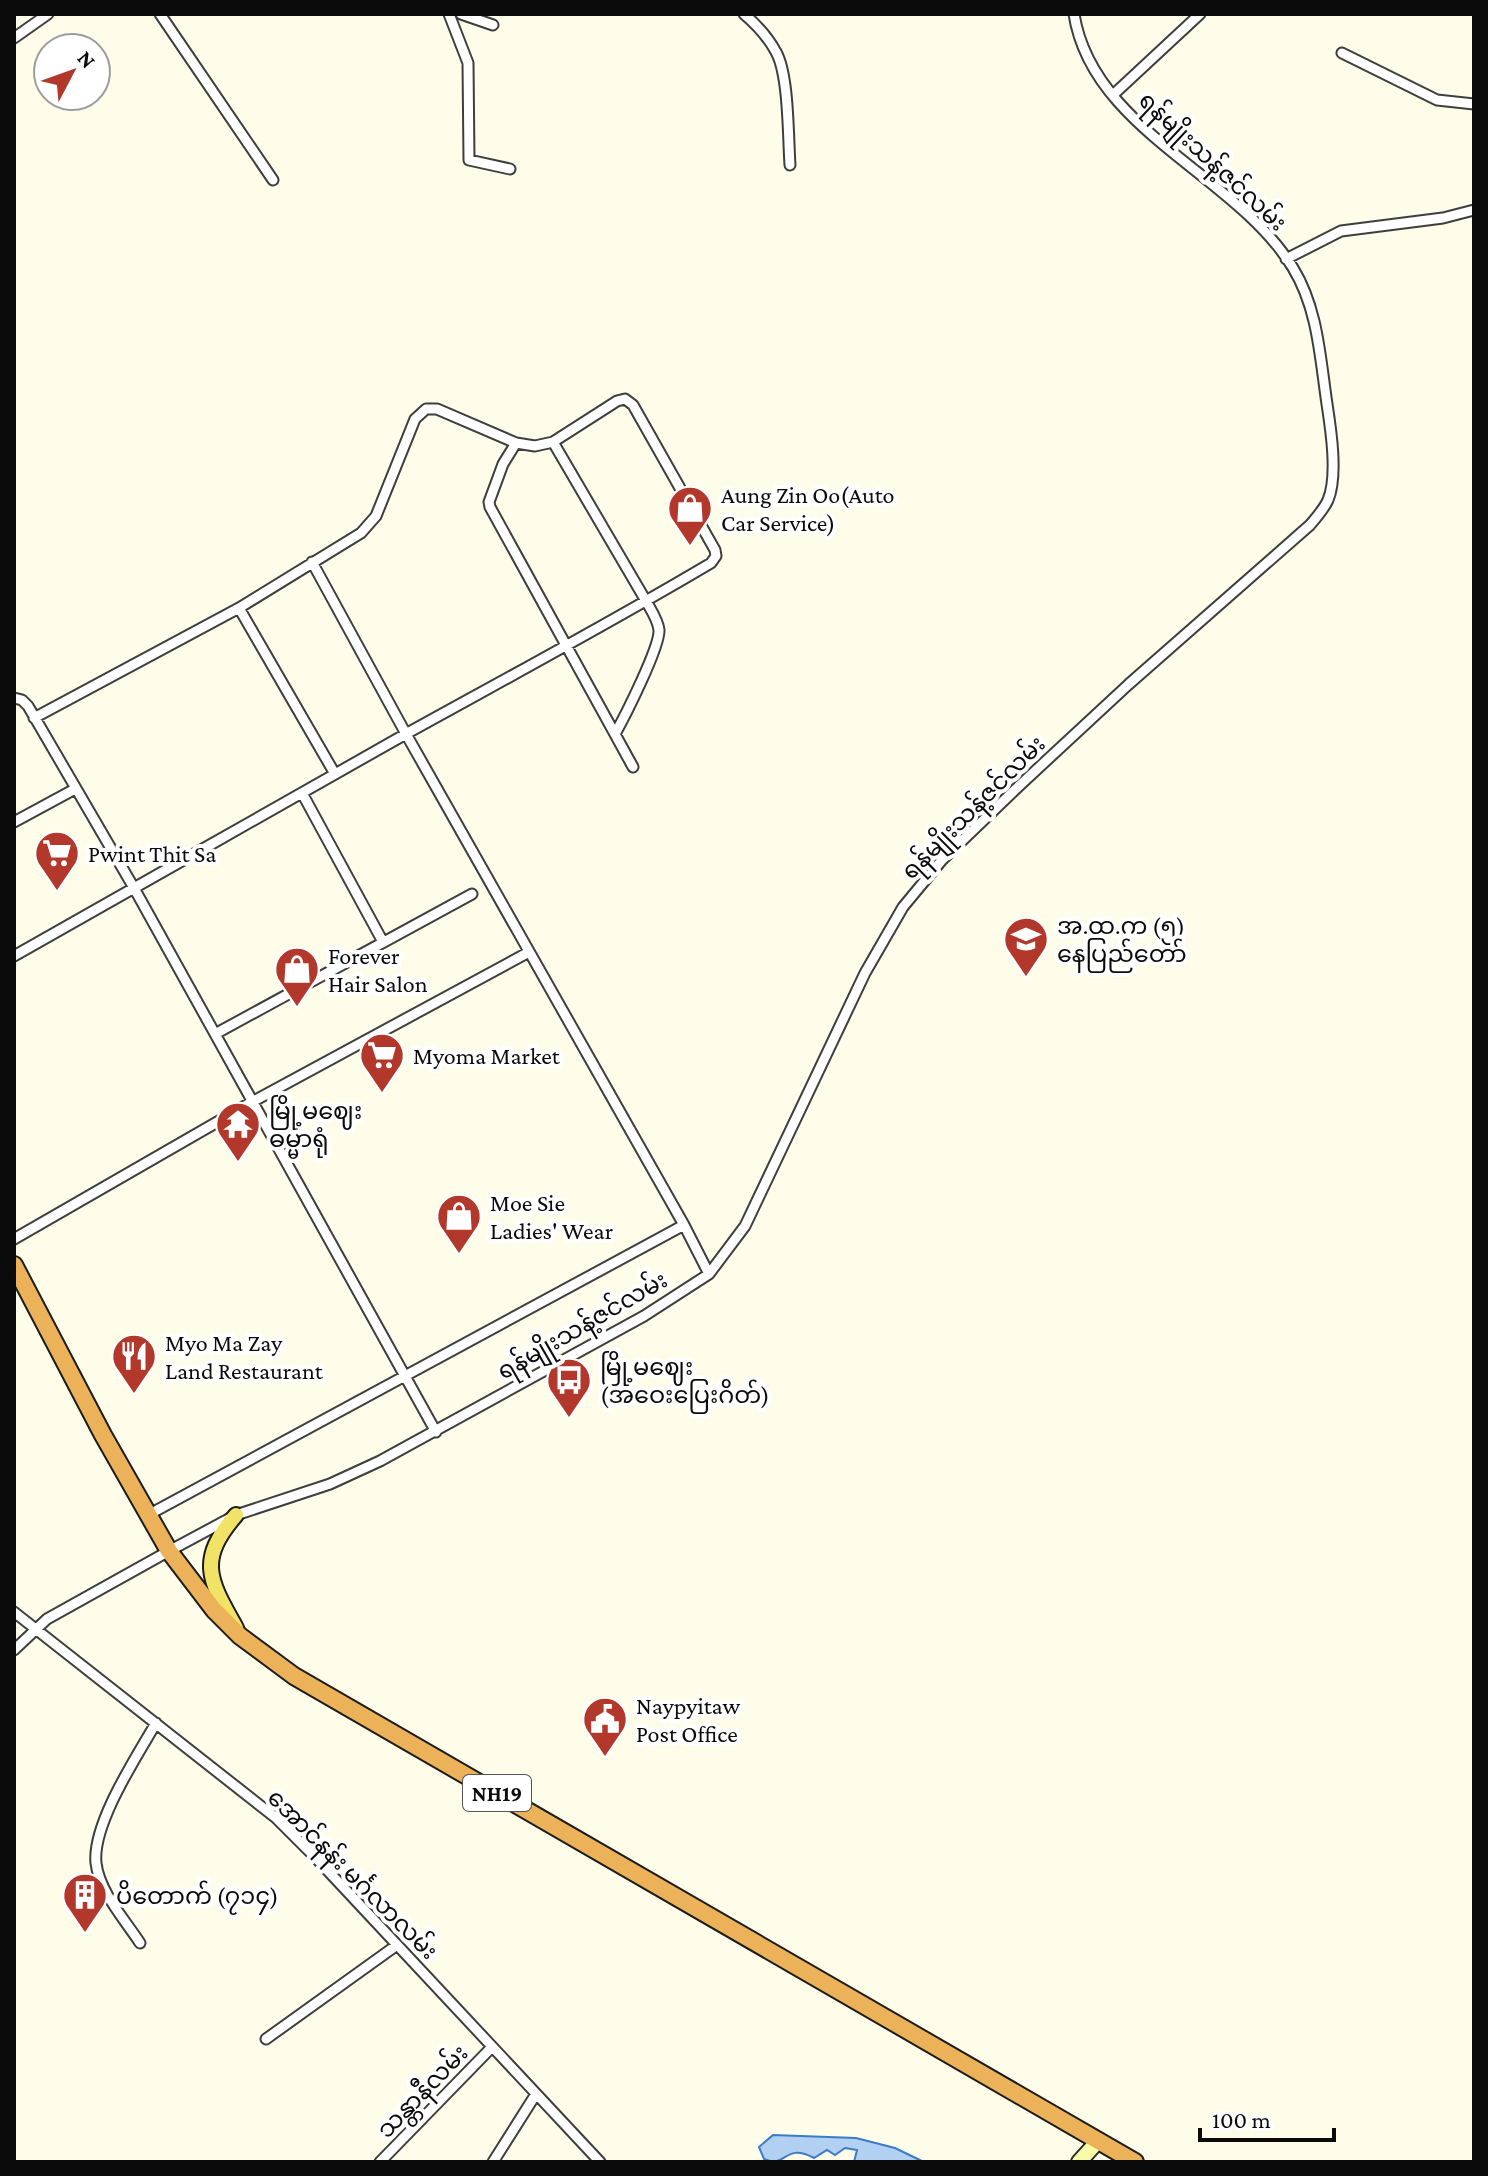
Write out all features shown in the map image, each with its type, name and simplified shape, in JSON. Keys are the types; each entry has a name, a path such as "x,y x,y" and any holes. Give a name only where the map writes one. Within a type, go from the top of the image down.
{"highway":[{"name":"NH19","path":"14,1265 169,1551 214,1610 240,1636 294,1676 1135,2162"}],"main road":[{"path":"236,1515 219,1535 210,1571 216,1591 240,1636"},
{"path":"1079,2162 1098,2141"}],"street":[{"path":"14,38 48,14"},
{"path":"160,14 273,180"},
{"path":"449,14 468,63 469,160 510,169"},
{"path":"461,14 493,25"},
{"path":"744,14 761,29 778,55 790,165"},
{"name":"ရန်မျိုးသန့်ဇင်လမ်း","path":"14,1650 47,1619 169,1551 236,1515 330,1484 436,1432 644,1316 709,1274 745,1226 865,973 903,907 942,860 1019,786 1129,684 1310,525 1328,501 1333,479 1330,423 1313,311 1286,259 1268,234 1124,108 1091,63 1074,14"},
{"path":"1114,94 1200,14"},
{"path":"1342,53 1437,100 1474,104"},
{"path":"1286,259 1341,231 1443,218 1474,210"},
{"path":"14,956 406,734 568,647 711,563 716,556 715,550 633,405 625,399 553,442 535,446 516,443 437,409 426,409 419,413 408,433 376,516 361,533 239,608 34,718"},
{"path":"553,442 646,601 659,631 636,692 615,734"},
{"path":"516,443 503,464 489,502 490,507 633,767"},
{"path":"312,562 709,1274"},
{"path":"239,608 335,774"},
{"path":"14,698 22,700 34,718 134,888 436,1432"},
{"path":"14,822 75,789"},
{"path":"302,793 383,942"},
{"path":"215,1034 472,894"},
{"path":"14,1239 252,1102 529,952"},
{"path":"148,1515 684,1225"},
{"name":"အောင်နန်း မင်္ဂလာလမ်း","path":"14,1612 276,1818 600,2162"},
{"path":"140,1943 105,1887 96,1863 99,1836 116,1793 156,1723"},
{"path":"266,2039 397,1945"},
{"name":"သန္တာနီလမ်း","path":"380,2162 492,2047"},
{"path":"493,2162 536,2094"}],"water":[{"path":"773,2135 856,2138 895,2148 924,2162 854,2162 857,2150 845,2148 835,2155 827,2150 814,2158 796,2153 772,2161 764,2159 759,2147"}],"place":[{"name":"Aung Zin Oo(Auto Car Service)","path":"690,547"},
{"name":"Pwint Thit Sa","path":"57,892"},
{"name":"အ.ထ.က (၅) နေပြည်တော်","path":"1026,978"},
{"name":"Forever Hair Salon","path":"297,1008"},
{"name":"Myoma Market","path":"382,1094"},
{"name":"မြို့မဈေး ဓမ္မာရုံ","path":"238,1163"},
{"name":"Moe Sie Ladies' Wear","path":"459,1255"},
{"name":"Myo Ma Zay Land Restaurant","path":"134,1395"},
{"name":"မြို့မဈေး (အဝေးပြေးဂိတ်)","path":"569,1419"},
{"name":"Naypyitaw Post Office","path":"605,1758"},
{"name":"ပိတောက် (၇၁၄)","path":"85,1934"}]}
